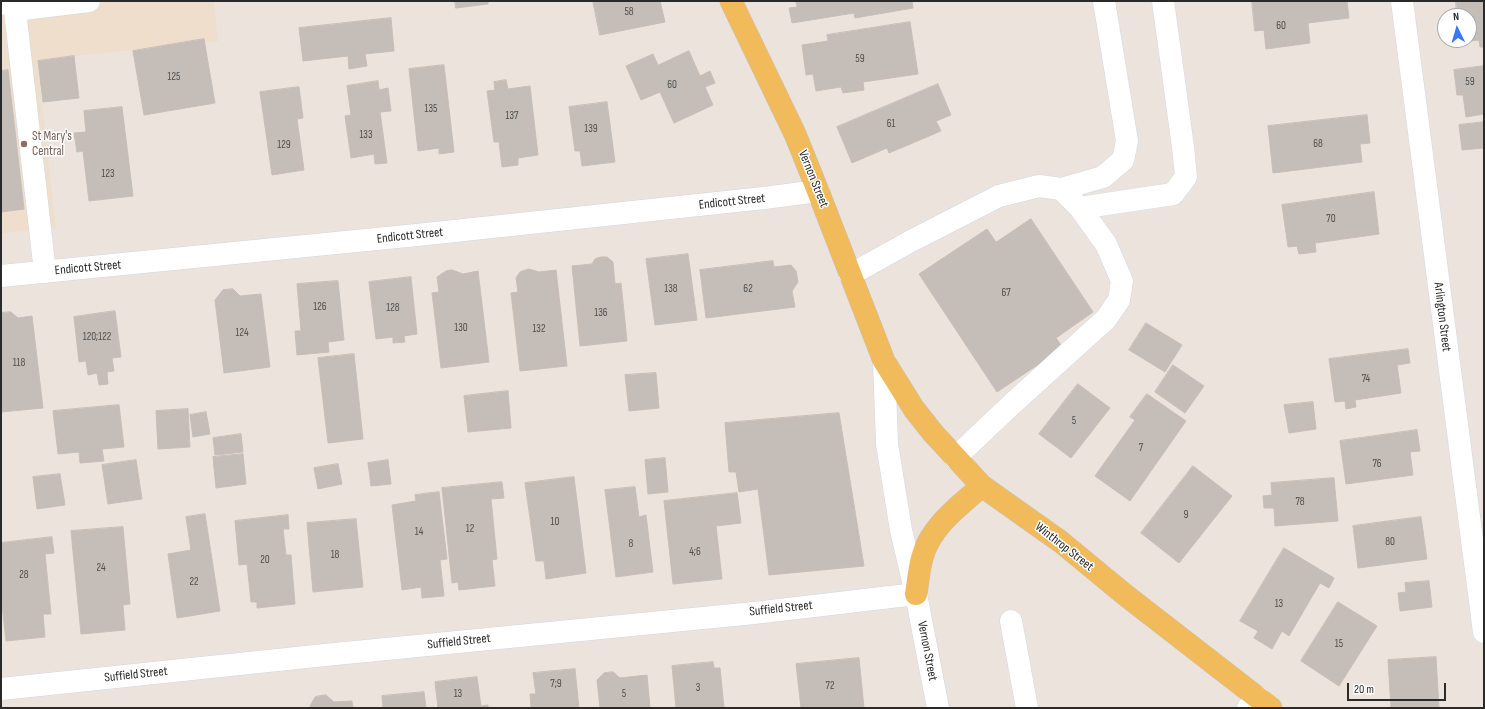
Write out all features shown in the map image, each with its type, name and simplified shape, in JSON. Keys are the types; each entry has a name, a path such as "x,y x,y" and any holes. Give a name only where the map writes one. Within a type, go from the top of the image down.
{"main road":[{"name":"Vernon Street","path":"731,1 795,134 884,361"},
{"name":"Winthrop Street","path":"884,361 914,409 955,458 982,486 1061,542 1259,704"},
{"path":"916,594 922,557 934,532 959,506 982,486"}],"street":[{"path":"45,272 8,7 89,1"},
{"path":"850,275 911,241 999,196 1039,186 1061,189 1103,178 1123,160 1126,141 1104,1"},
{"path":"1080,208 1173,194 1186,177 1163,1"},
{"name":"Arlington Street","path":"1402,1 1484,632"},
{"path":"955,458 1106,319 1119,300 1122,281 1106,244 1080,208 1061,189"},
{"name":"Endicott Street","path":"1,276 424,234 818,191"},
{"name":"Vernon Street","path":"884,361 887,444 901,530 916,594 938,708"},
{"name":"Suffield Street","path":"1,689 754,613 916,594"},
{"path":"1011,621 1027,708"}],"shaded area":[{"name":"St Mary's Central","path":"1,1 214,1 218,41 37,60 56,228 1,233"}],"building":[{"path":"455,1 488,1 488,4 456,8"},
{"path":"593,1 660,1 665,22 600,35"},
{"path":"796,1 912,1 913,8 855,18 854,13 792,23 789,8 797,7"},
{"path":"1252,1 1347,1 1349,18 1308,23 1310,43 1266,49 1264,30 1255,31"},
{"path":"1456,1 1484,1 1484,47 1480,47 1479,40 1477,40 1477,8 1456,8"},
{"path":"391,18 394,51 365,54 367,66 349,69 348,56 303,61 299,28"},
{"path":"910,22 918,74 863,82 864,90 843,93 841,87 816,91 813,74 806,75 802,45 828,41 827,35"},
{"path":"204,39 215,103 144,115 133,51"},
{"path":"689,51 700,76 710,71 715,83 705,87 713,105 674,123 660,92 641,100 626,66 653,54 658,65"},
{"path":"74,56 79,98 43,102 38,61"},
{"path":"444,65 454,152 439,154 439,148 418,151 409,69"},
{"path":"1484,66 1484,114 1466,117 1463,95 1457,95 1454,70"},
{"path":"8,70 24,209 1,212 1,71"},
{"path":"506,80 508,89 530,86 538,155 518,158 518,165 502,167 499,142 494,142 487,91 495,90 494,82"},
{"path":"378,81 379,90 388,88 391,111 380,112 387,163 375,164 374,154 351,158 345,116 351,115 347,86"},
{"path":"938,84 951,115 936,121 941,131 889,153 887,148 852,163 837,127"},
{"path":"299,87 303,118 297,119 304,170 272,175 260,92"},
{"path":"607,102 615,162 582,166 580,151 575,151 569,107"},
{"path":"122,107 133,196 89,201 83,151 77,152 74,133 86,132 84,111"},
{"path":"1367,115 1370,143 1360,144 1362,162 1273,173 1268,126"},
{"path":"1484,122 1484,148 1462,150 1459,125"},
{"path":"1374,192 1379,234 1315,243 1316,252 1299,254 1297,246 1288,247 1282,205"},
{"path":"1031,219 1093,312 1056,338 1063,348 997,392 919,274 987,229 996,242"},
{"path":"688,254 697,320 655,325 646,259"},
{"path":"607,257 613,262 615,284 621,283 627,341 580,346 572,266 592,264 595,259"},
{"path":"773,261 774,267 791,265 796,271 798,282 792,291 795,307 706,318 700,270"},
{"path":"529,269 539,272 556,270 567,366 520,371 511,293 518,292 516,278 520,272"},
{"path":"452,270 463,274 478,271 489,362 441,368 432,293 439,292 437,277 446,271"},
{"path":"411,277 417,334 404,336 405,342 393,343 393,337 376,339 369,282"},
{"path":"338,281 344,340 328,342 329,352 297,355 295,331 301,331 297,284"},
{"path":"233,289 240,296 261,294 270,367 224,373 215,300 223,290"},
{"path":"115,311 121,357 112,358 114,371 107,372 108,384 99,385 97,373 88,375 86,361 79,362 74,317"},
{"path":"11,312 18,318 32,316 43,408 1,412 1,313"},
{"path":"1146,323 1182,345 1165,372 1129,350"},
{"path":"1408,349 1410,363 1397,365 1401,393 1355,400 1356,407 1346,409 1345,401 1335,402 1329,359"},
{"path":"354,354 363,439 328,443 318,358"},
{"path":"1173,365 1204,386 1185,413 1155,392"},
{"path":"656,373 659,408 629,411 625,375"},
{"path":"1078,384 1110,408 1071,458 1039,434"},
{"path":"508,391 511,428 468,432 464,396"},
{"path":"1147,394 1186,421 1130,501 1095,476 1135,420 1130,417"},
{"path":"1313,402 1316,429 1289,433 1284,405"},
{"path":"119,405 124,447 102,449 104,461 80,463 79,452 58,454 53,411"},
{"path":"188,409 190,447 158,449 156,411"},
{"path":"206,412 210,434 193,437 190,415"},
{"path":"839,413 864,566 769,575 758,489 739,492 736,472 729,472 725,423"},
{"path":"1417,430 1420,451 1410,452 1413,475 1346,484 1340,441"},
{"path":"241,434 243,452 215,455 213,438"},
{"path":"243,454 246,484 216,488 213,457"},
{"path":"665,458 668,492 648,494 645,460"},
{"path":"136,460 142,499 108,504 102,465"},
{"path":"388,460 391,484 371,486 368,463"},
{"path":"338,464 342,484 318,489 314,468"},
{"path":"1193,466 1232,496 1179,563 1141,533"},
{"path":"60,474 65,505 37,509 33,477"},
{"path":"574,477 586,573 546,579 544,561 536,561 525,483"},
{"path":"1334,478 1338,521 1275,526 1274,508 1264,508 1263,496 1272,495 1271,483"},
{"path":"502,482 504,498 491,499 497,559 492,560 495,586 459,590 458,582 452,583 442,488"},
{"path":"635,487 639,517 646,515 653,572 616,577 605,490"},
{"path":"439,492 447,559 440,560 444,596 422,598 421,587 402,590 392,505 416,501 415,495"},
{"path":"737,493 741,523 716,526 722,579 673,584 664,501"},
{"path":"205,514 220,611 177,618 168,554 191,550 186,517"},
{"path":"288,515 289,529 283,529 286,555 291,555 295,604 257,608 257,602 251,602 247,564 239,565 235,521"},
{"path":"1421,517 1427,559 1358,568 1353,526"},
{"path":"356,519 363,587 313,592 307,523"},
{"path":"123,527 130,604 123,605 125,630 81,634 71,531"},
{"path":"52,537 54,553 45,554 51,614 43,614 45,637 6,641 1,596 1,543"},
{"path":"1284,548 1334,578 1329,588 1320,583 1289,636 1282,631 1272,649 1254,638 1258,631 1240,621"},
{"path":"1429,581 1432,607 1400,611 1398,593 1406,592 1405,583"},
{"path":"1338,602 1377,626 1339,686 1301,661"},
{"path":"1436,657 1439,708 1391,708 1388,660"},
{"path":"859,658 864,708 801,708 796,664"},
{"path":"713,662 714,668 720,668 724,708 676,708 672,666"},
{"path":"575,669 579,708 531,708 530,694 536,694 533,673"},
{"path":"613,672 620,678 647,675 650,708 600,708 597,680 604,673"},
{"path":"477,677 481,706 488,705 488,708 438,708 435,682"},
{"path":"424,692 426,708 383,708 382,696"},
{"path":"326,695 334,702 352,701 353,708 310,708 315,697"}],"place":[{"name":"St Mary's Central","path":"24,144"}]}
